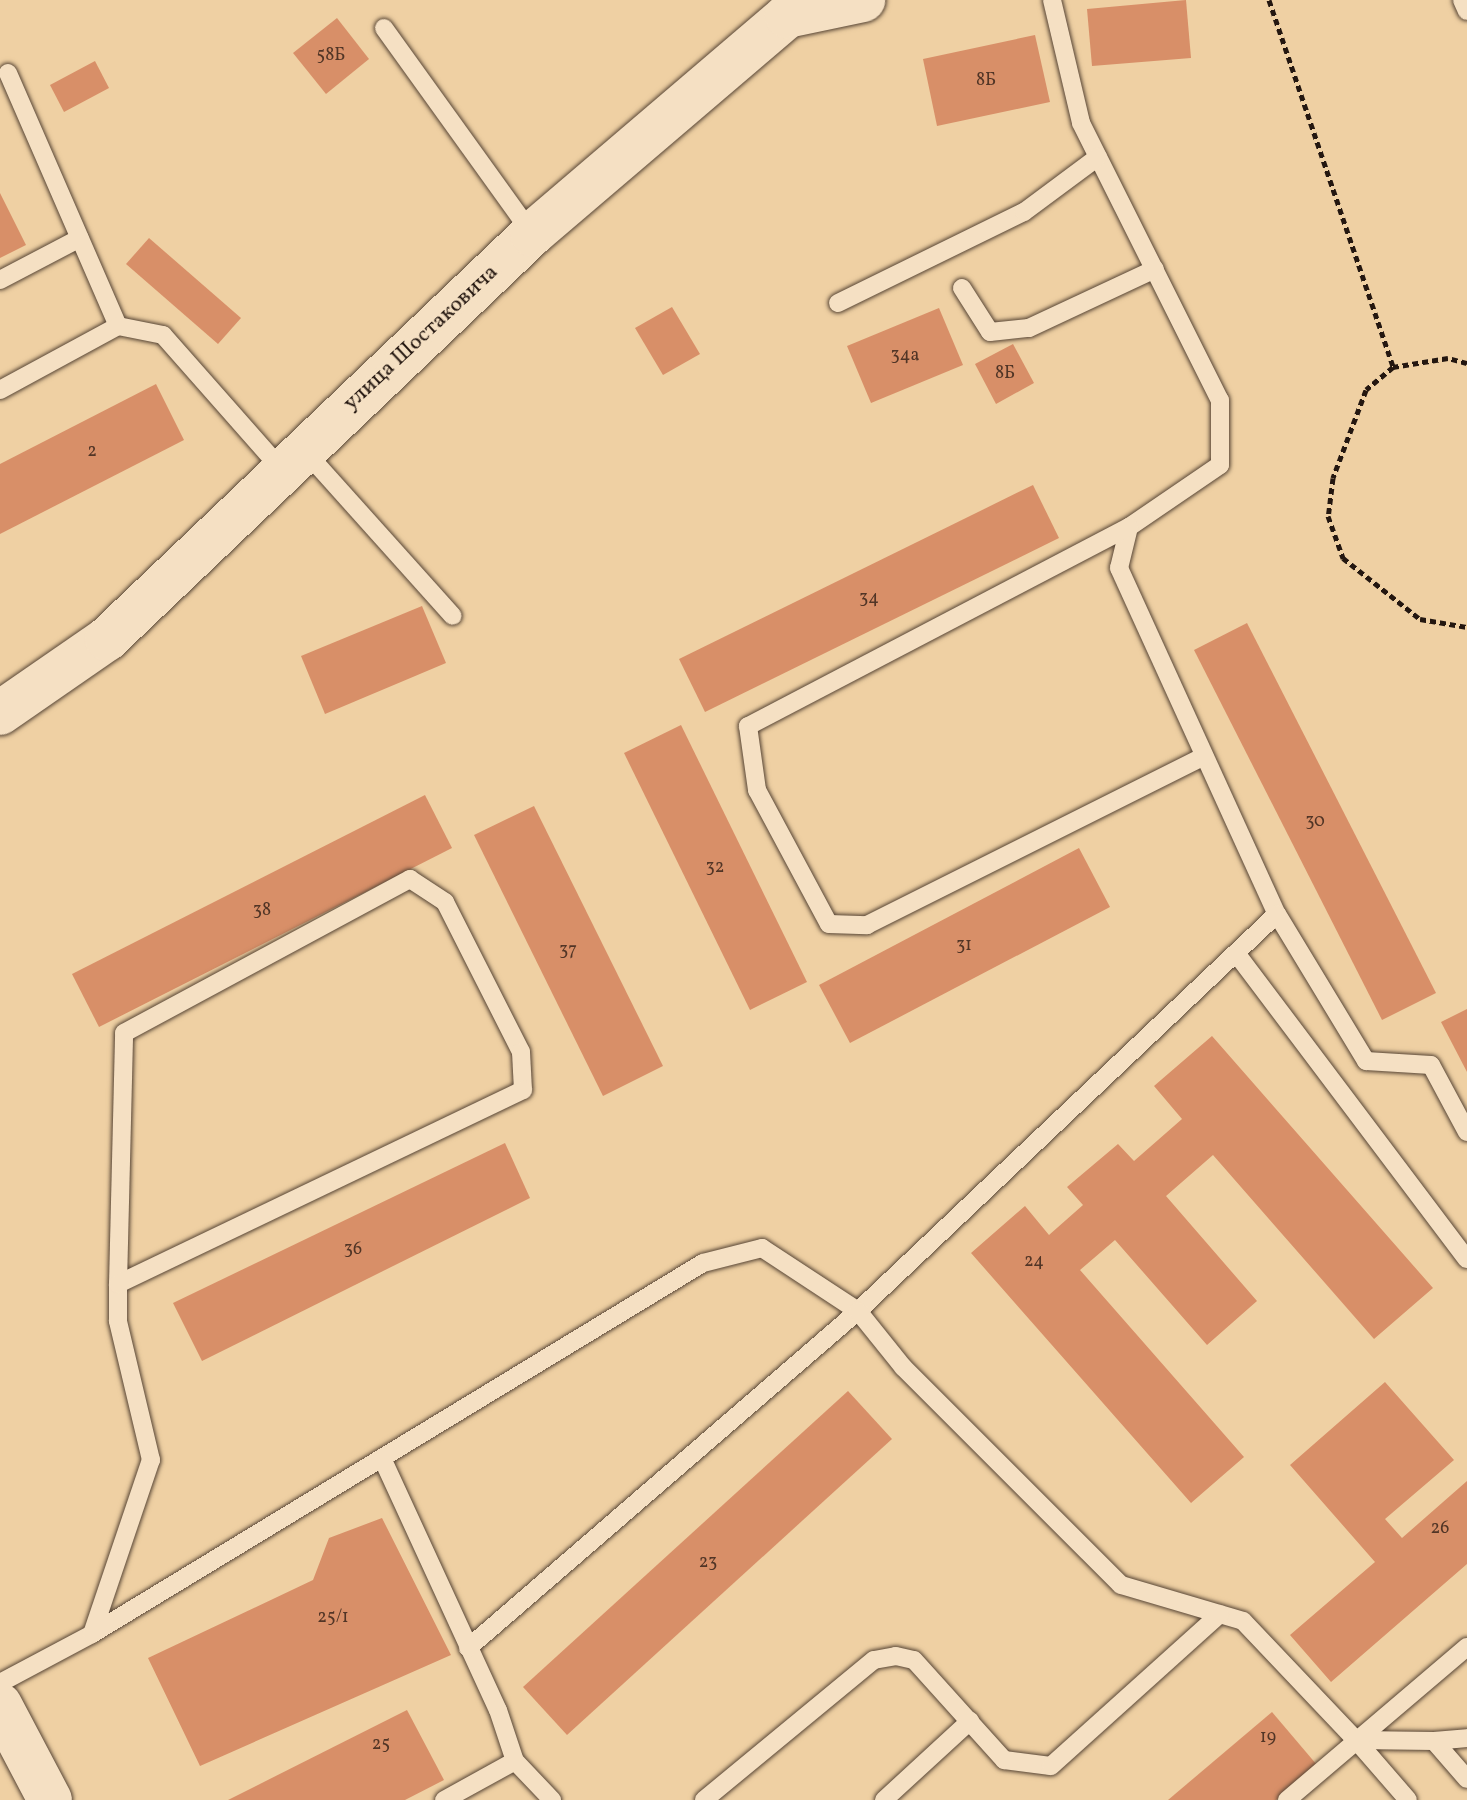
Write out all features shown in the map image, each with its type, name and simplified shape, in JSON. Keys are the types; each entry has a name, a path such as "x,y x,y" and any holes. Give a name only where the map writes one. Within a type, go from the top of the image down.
{"street":[{"name":"улица Шостаковича","path":"0,713 107,639 532,234 787,16 863,0"},
{"path":"0,1705 50,1800"}],"lane":[{"path":"1052,0 1081,123 1220,400 1220,465 1129,527 748,726 757,790 829,924 867,925 1204,756"},
{"path":"1462,0 1467,11"},
{"path":"384,28 532,234"},
{"path":"8,73 118,326"},
{"path":"838,303 1024,212 1098,157"},
{"path":"0,280 80,238"},
{"path":"962,288 990,332 1016,329 1155,269"},
{"path":"0,390 118,326 163,335 453,616"},
{"path":"1129,527 1119,568 1277,914 1366,1061 1431,1065 1467,1132"},
{"path":"92,1634 151,1460 118,1321 118,1284 124,1033 410,879 445,902 521,1052 523,1090 118,1284"},
{"path":"468,1648 858,1311 1277,914"},
{"path":"1236,953 1467,1259"},
{"path":"0,1683 92,1634 703,1263 762,1248 858,1311 903,1367 1121,1585 1243,1621 1356,1740 1408,1800"},
{"path":"382,1458 498,1710 515,1761 552,1800"},
{"path":"704,1800 874,1660 896,1656 914,1660 1004,1760 1051,1766 1220,1614"},
{"path":"1287,1800 1467,1647"},
{"path":"884,1800 970,1721"},
{"path":"1356,1740 1434,1741 1467,1738"},
{"path":"1434,1741 1467,1779"},
{"path":"444,1800 515,1761"}],"path":[{"path":"1269,0 1393,367"},
{"path":"1467,363 1448,358 1393,367 1366,390 1333,478 1328,516 1343,558 1420,619 1467,627"}],"building":[{"path":"1186,0 1191,58 1092,66 1087,9"},
{"path":"337,18 369,59 326,94 293,53"},
{"path":"1035,35 1050,102 937,126 923,59"},
{"path":"95,61 109,88 64,112 50,85"},
{"path":"0,193 26,245 0,258"},
{"path":"149,238 241,318 218,344 126,264"},
{"path":"672,307 700,354 663,375 635,328"},
{"path":"939,308 963,365 871,403 847,346"},
{"path":"1013,344 1034,383 996,404 975,364"},
{"path":"156,384 184,440 0,534 0,464"},
{"path":"1033,485 1059,538 705,712 679,659"},
{"path":"422,606 446,663 325,714 301,656"},
{"path":"1247,623 1436,993 1382,1020 1194,650"},
{"path":"681,725 807,982 750,1010 624,753"},
{"path":"425,795 452,848 99,1027 72,974"},
{"path":"534,806 663,1066 603,1096 474,835"},
{"path":"1079,848 1110,907 850,1043 819,985"},
{"path":"1467,1009 1467,1072 1441,1022"},
{"path":"1212,1036 1433,1288 1374,1339 1213,1155 1166,1196 1257,1301 1207,1345 1115,1240 1080,1270 1244,1457 1191,1503 971,1253 1025,1206 1049,1235 1083,1205 1067,1187 1118,1144 1134,1161 1182,1119 1154,1086"},
{"path":"505,1143 530,1198 202,1361 173,1303"},
{"path":"1385,1382 1454,1460 1385,1519 1402,1538 1467,1481 1467,1564 1331,1682 1290,1635 1375,1562 1290,1465"},
{"path":"848,1391 892,1439 567,1735 523,1687"},
{"path":"382,1518 451,1655 200,1766 148,1658 313,1580 329,1538"},
{"path":"407,1710 444,1780 405,1800 228,1800"},
{"path":"1272,1712 1317,1765 1276,1800 1168,1800"}]}
